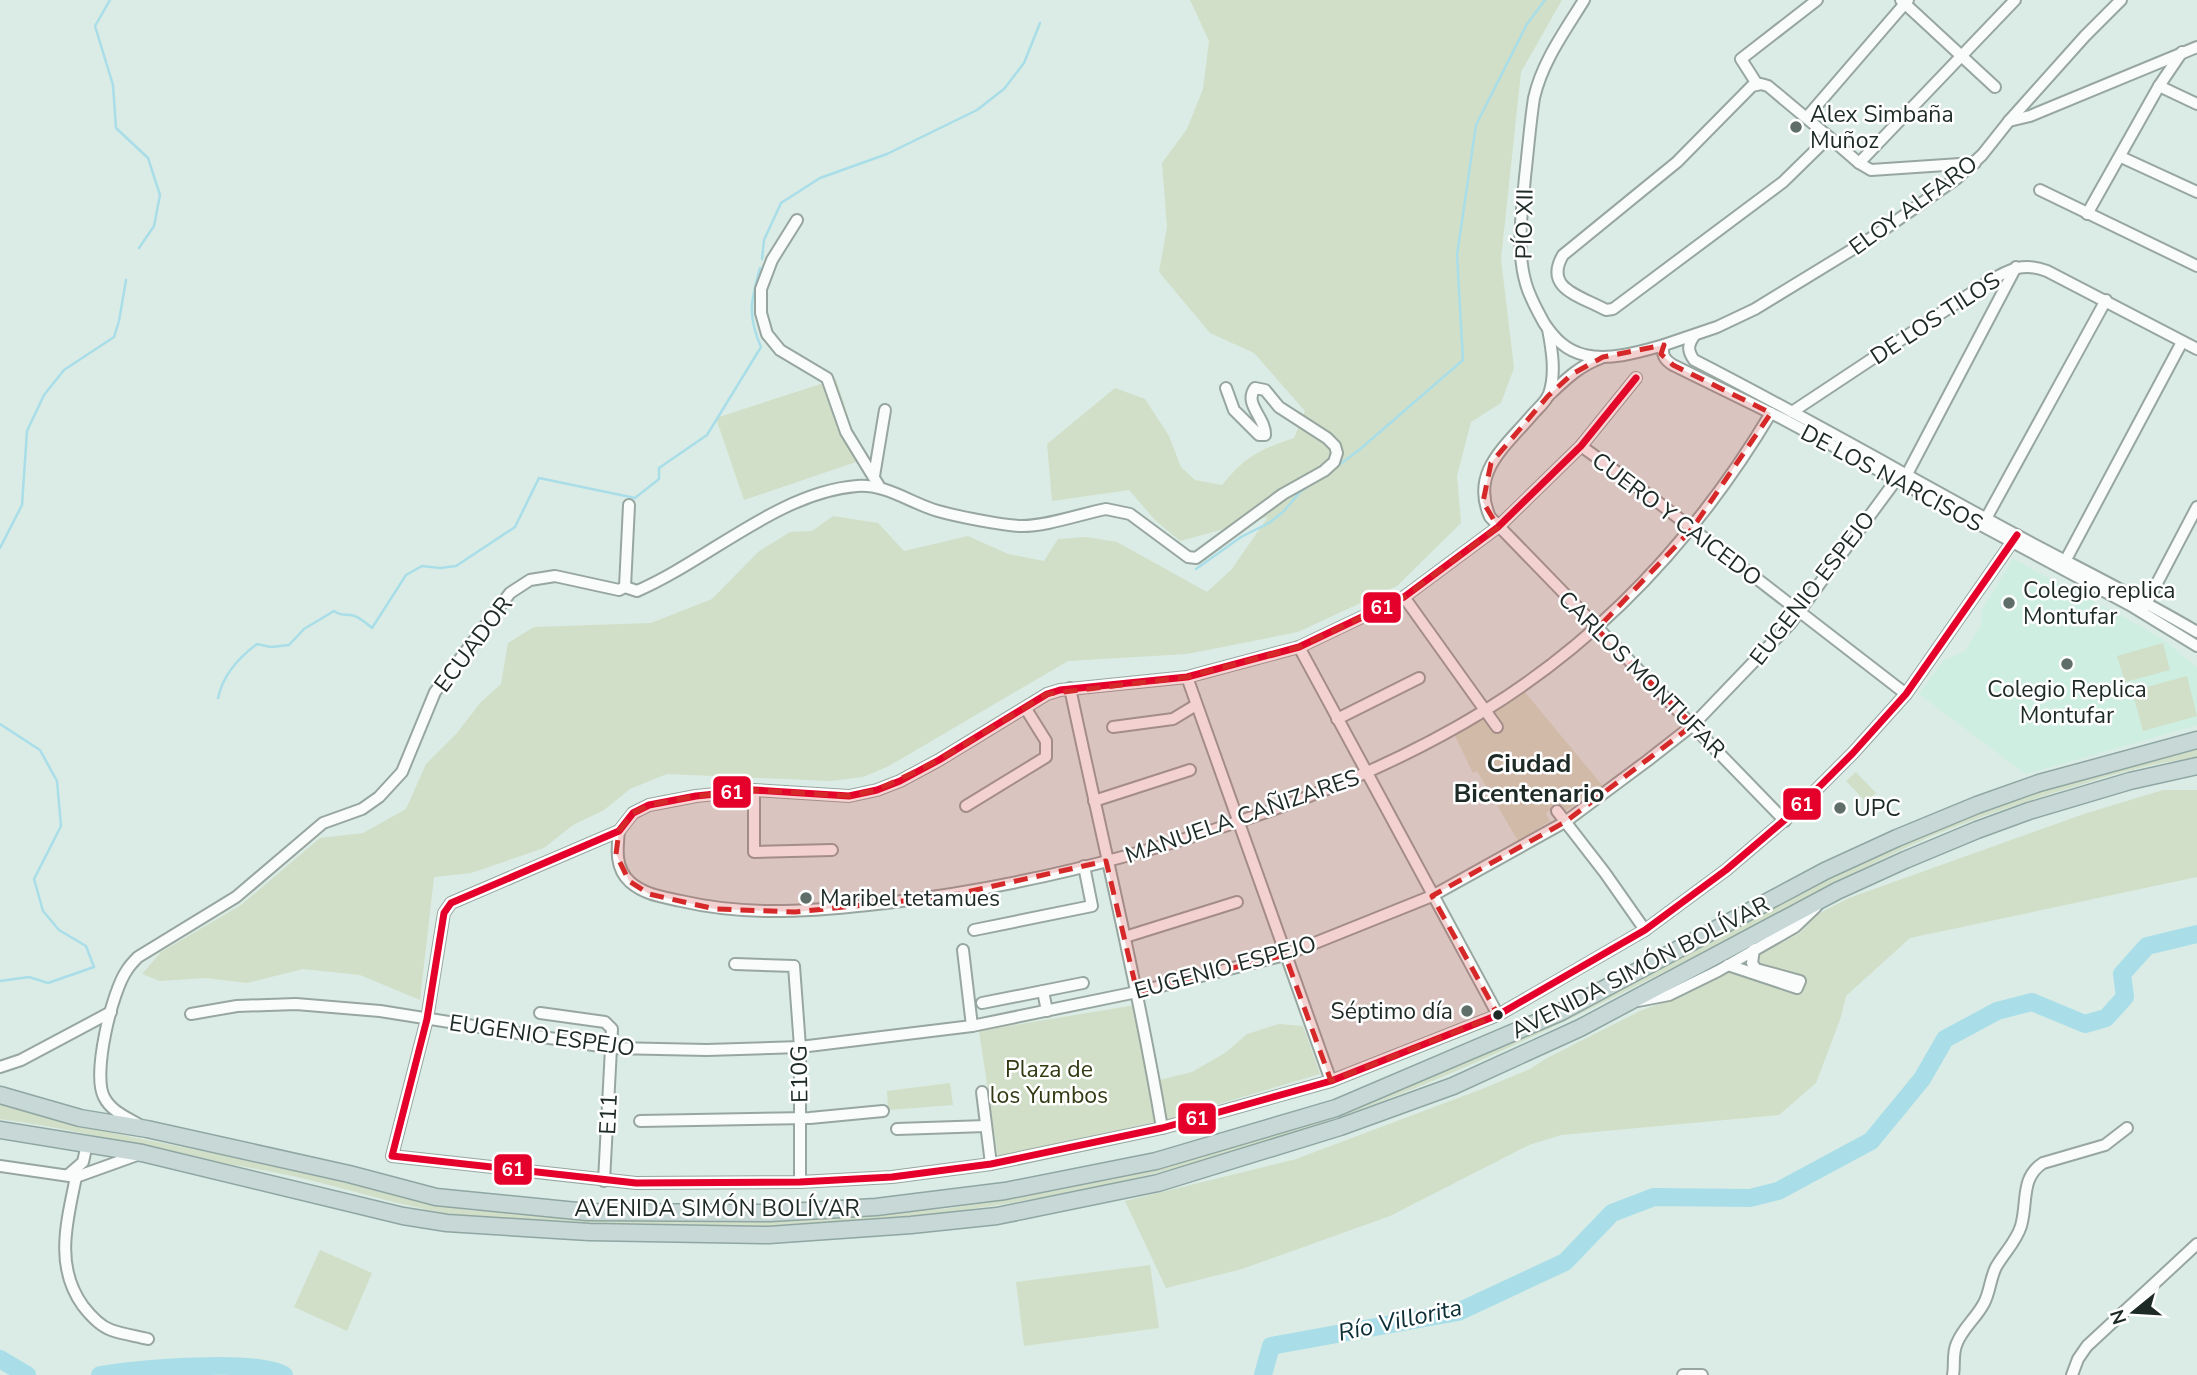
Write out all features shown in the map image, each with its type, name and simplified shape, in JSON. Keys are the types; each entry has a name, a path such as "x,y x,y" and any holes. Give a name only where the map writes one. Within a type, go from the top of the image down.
{"highway":[{"name":"AVENIDA SIMÓN BOLÍVAR","path":"0,1095 80,1118 147,1129 349,1174 436,1197 587,1212 770,1213 876,1207 1004,1191 1156,1161 1336,1108 1559,1013 1825,871 1897,838 2039,783 2197,740"},
{"name":"AVENIDA SIMÓN BOLÍVAR","path":"0,1130 142,1153 403,1216 447,1223 589,1232 769,1235 997,1216 1158,1183 1340,1127 1453,1086 1631,1002 1826,897 1977,830 2130,781 2197,766"}],"street":[{"name":"PÍO XII","path":"1584,0 1537,82 1531,113 1521,220 1521,254 1525,283 1548,330 1558,342 1571,350 1584,355 1603,357 1663,348"},
{"path":"1757,84 1741,59 1817,0"},
{"path":"1859,163 2015,0"},
{"name":"ELOY ALFARO","path":"1663,348 1737,319 1815,274 1938,192 1975,163 2085,36 2121,0"},
{"path":"1807,117 1905,1 1996,88"},
{"path":"2009,121 2039,112 2197,47"},
{"path":"2087,214 2159,86 2182,52"},
{"path":"1829,137 1783,182 1613,309 1606,310 1561,285 1556,278 1563,255 1677,162 1757,84 1768,86 1807,117 1859,163 1876,170 1975,163"},
{"path":"2159,86 2197,104"},
{"path":"2121,157 2197,192"},
{"path":"2040,190 2197,266"},
{"path":"797,220 772,260 761,289 761,313 767,334 780,350 827,378 846,432 877,481 939,511 1019,526 1106,509 1120,510 1130,514 1188,556 1196,558 1283,494 1324,471 1334,462 1337,453 1335,446 1327,438 1279,407 1265,390 1255,388 1251,402 1265,428 1265,435 1259,435 1234,411 1226,388"},
{"name":"DE LOS TILOS","path":"1792,412 1988,282 2016,267 2038,267 2197,349"},
{"name":"EUGENIO ESPEJO","path":"191,1014 237,1006 338,1006 612,1048 707,1050 800,1047 972,1026 1137,992 1285,955 1432,896 1565,822 1693,725 1731,688 1799,611 1901,479 2016,267"},
{"path":"1984,523 2106,300"},
{"path":"1548,330 1553,361 1548,396"},
{"name":"DE LOS NARCISOS","path":"1694,335 1688,351 1694,360 1792,412 1901,479"},
{"path":"2063,565 2182,342"},
{"name":"DE LOS NARCISOS","path":"1663,348 1664,357 1673,365 2197,632"},
{"name":"CARLOS MONTUFAR","path":"1603,357 1587,363 1548,396 1491,463 1485,477 1483,502 1490,517 1499,527 1785,821"},
{"path":"1636,378 1581,446 1499,527 1404,597 1299,647 1186,677 1070,688 1047,694 939,760 877,790 849,796 754,790 695,796 649,805 633,813 619,831 452,903 444,913 428,1019 392,1156 636,1183 800,1182 892,1177 991,1164 1162,1128 1331,1082 1498,1016 1645,930 1726,870 1785,821 1853,753 1906,694 2014,539"},
{"path":"877,481 885,410"},
{"name":"MANUELA CAÑIZARES","path":"619,831 616,854 620,867 629,881 649,894 715,909 795,912 952,895 1106,861 1240,822 1367,774 1429,743 1486,710 1597,629 1645,583 1692,529 1735,470 1771,413"},
{"name":"CUERO Y CAICEDO","path":"1581,446 1650,496 1906,694"},
{"name":"ECUADOR","path":"147,1129 119,1114 108,1103 99,1084 99,1067 111,1012 118,986 127,969 138,957 236,897 323,823 362,808 379,797 402,772 435,692 510,593 530,580 555,576 637,591 669,577 711,548 788,507 829,491 877,481"},
{"path":"625,587 629,506"},
{"path":"2145,607 2197,507"},
{"path":"1404,597 1497,727"},
{"name":"DE LOS NARCISOS","path":"2145,607 2197,646"},
{"path":"1299,647 1498,1016"},
{"path":"1186,677 1331,1082"},
{"path":"1337,719 1419,678"},
{"path":"1070,688 1137,992 1162,1128"},
{"path":"1113,727 1173,719 1196,705"},
{"path":"966,807 1046,758 1045,741 1026,709"},
{"path":"1094,801 1190,771"},
{"path":"754,790 754,852 832,850"},
{"path":"1557,811 1645,930"},
{"path":"974,930 1092,906 1084,866"},
{"path":"1631,1002 1669,995 1728,965 1795,927 1826,897"},
{"path":"1125,937 1237,902"},
{"path":"1728,965 1797,988 1800,981 1756,969 1752,962 1754,949"},
{"path":"963,950 972,1026"},
{"name":"E10G","path":"735,964 794,966 800,1047 800,1182"},
{"path":"982,1003 1083,983"},
{"path":"1043,991 1047,1011"},
{"path":"0,1067 21,1060 111,1012"},
{"path":"540,1013 605,1022 613,1032 612,1048"},
{"name":"E11","path":"604,1181 612,1048"},
{"path":"982,1092 991,1164"},
{"path":"640,1121 800,1118 883,1111"},
{"path":"897,1129 986,1126"},
{"path":"1953,1375 1957,1342 1985,1303 1996,1266 2016,1238 2021,1226 2027,1184 2035,1169 2043,1163 2105,1144 2127,1128"},
{"path":"87,1144 83,1162 72,1176 64,1241 65,1266 73,1292 89,1315 110,1329 148,1339"},
{"path":"0,1166 72,1176 142,1153"},
{"path":"2072,1375 2087,1346 2197,1244"},
{"path":"1683,1375 1702,1375"}],"highlighted area":[{"path":"1664,345 1661,354 1673,365 1771,413 1692,529 1597,629 1693,725 1565,822 1432,896 1498,1015 1331,1081 1285,955 1137,992 1106,861 944,897 795,912 715,909 649,894 629,881 616,854 619,831 633,813 649,805 696,796 754,790 849,796 877,790 939,760 1047,694 1187,677 1299,647 1404,597 1498,527 1483,502 1491,463 1548,396 1572,374 1603,357"}],"shaded area":[{"name":"Colegio Replica Montufar","path":"2013,559 2164,640 2197,668 2197,725 2026,774 1919,694 1943,661 1965,651 1981,625 1982,610"}],"green space":[{"path":"1190,0 1562,0 1521,72 1501,259 1514,368 1501,403 1471,422 1457,476 1461,523 1397,586 1298,632 1187,654 1068,661 889,766 863,777 831,781 667,774 630,789 604,810 573,825 544,848 471,873 434,877 420,1000 360,975 303,969 247,983 206,978 160,981 142,974 161,952 241,905 320,838 363,833 406,809 426,764 456,734 481,702 501,684 508,643 534,627 651,623 712,599 758,552 790,532 812,531 833,516 878,523 904,551 968,536 1008,554 1044,561 1058,539 1087,537 1117,542 1207,592 1231,570 1268,517 1180,541 1155,520 1129,490 1052,501 1047,444 1115,388 1145,399 1169,436 1181,467 1195,480 1222,485 1238,467 1254,455 1294,438 1305,411 1254,353 1210,333 1159,272 1167,227 1162,163 1187,129 1203,89 1209,41"},
{"path":"836,379 862,460 744,500 716,418"},
{"path":"2163,643 2170,670 2125,682 2117,656"},
{"path":"2187,676 2197,716 2143,731 2132,691"},
{"path":"1524,691 1602,785 1564,812 1559,805 1546,813 1550,821 1518,841 1477,771 1473,773 1455,736"},
{"path":"2197,749 2197,758 2146,766 2096,780 1932,836 1858,871 1576,1016 1413,1089 1316,1126 1218,1156 1120,1182 1020,1201 920,1215 819,1224 716,1227 500,1220 426,1209 289,1175 0,1119 0,1105 98,1130 316,1174 380,1192 466,1210 593,1219 773,1221 943,1209 1012,1199 1130,1175 1199,1157 1274,1135 1366,1103 1528,1035 1809,888 1906,842 1999,805 2104,772"},
{"path":"1856,772 1876,793 1866,802 1846,781"},
{"path":"2163,790 2197,790 2197,877 1910,938 1846,996 1841,1017 1816,1083 1779,1115 1561,1135 1529,1145 1390,1216 1242,1269 1166,1288 1125,1201 1296,1159 1482,1089 1530,1069 1642,1010 1685,995 1800,933 1818,914 1849,898 2084,814"},
{"name":"Plaza de los Yumbos","path":"1135,1005 1155,1122 998,1157 979,1031"},
{"path":"1279,1024 1303,1026 1320,1074 1165,1120 1159,1080 1192,1072 1225,1053 1247,1034"},
{"path":"950,1083 953,1105 888,1110 887,1091"},
{"path":"320,1250 372,1273 347,1331 294,1307"},
{"path":"1150,1265 1159,1328 1024,1346 1016,1282"}],"waterway":[{"path":"110,0 95,26 113,85 116,128 148,158 160,195 154,226 139,248"},
{"path":"1336,467 1463,360 1457,255 1476,125 1527,24 1545,0"},
{"path":"762,259 764,240 781,203 820,178 887,154 977,110 1004,89 1024,63 1040,23"},
{"path":"218,698 232,668 257,644 271,647 289,645 304,629 334,611 357,617 372,628 406,575 422,566 456,566 515,527 539,478 635,498 659,479 659,468 707,435 761,347 752,316 754,289 760,268"},
{"path":"0,548 22,505 27,431 44,395 64,370 114,337 126,280"},
{"path":"1196,569 1241,537 1269,523 1313,483"},
{"path":"0,724 40,750 57,781 61,826 34,879 43,911 59,930 86,946 94,967 48,983 29,977 0,981"},
{"name":"Río Villorita","path":"1263,1375 1271,1346 1458,1312 1565,1262 1612,1213 1654,1197 1750,1198 1778,1191 1871,1141 1922,1079 1945,1039 1997,1011 2032,1002 2085,1024 2106,1018 2125,997 2122,974 2147,946 2197,934"},
{"name":"Río Villorita","path":"0,1359 27,1375"},
{"name":"Río Villorita","path":"100,1375 195,1366 249,1367 284,1375"}],"transit line":[{"name":"61","path":"1636,378 1581,446 1498,527 1404,597 1299,647 1187,677 1060,690 1047,694 939,760 877,790 849,796 754,790 696,796 649,805 633,813 619,831 451,903 444,913 427,1019 392,1156 636,1183 800,1182 892,1177 991,1164 1162,1128 1331,1081 1498,1015 1645,930 1726,870 1794,812 1853,753 1906,694 2017,535"}],"place":[{"name":"Alex Simbaña Muñoz","path":"1796,127"},
{"name":"Colegio replica Montufar","path":"2009,603"},
{"name":"Colegio Replica Montufar","path":"2067,664"},
{"name":"UPC","path":"1840,808"},
{"name":"Maribel tetamues","path":"806,898"},
{"name":"Séptimo día","path":"1467,1011"}],"district":[{"name":"Ciudad Bicentenario","path":"1529,778"}]}
